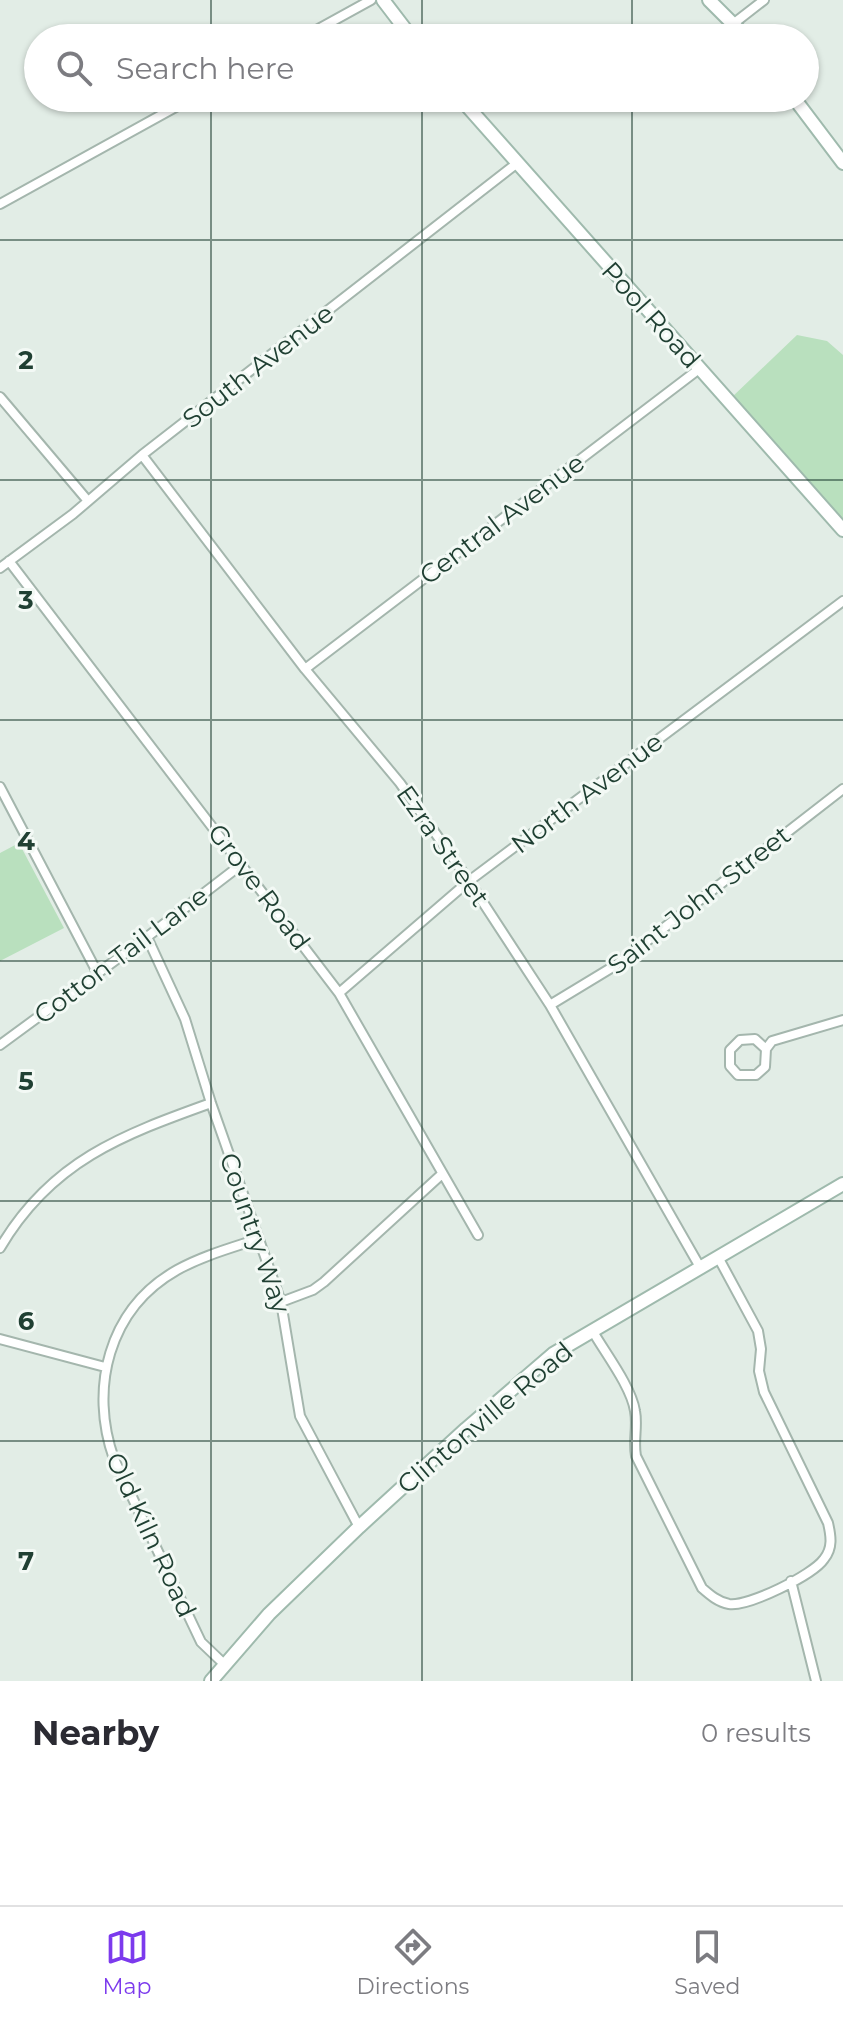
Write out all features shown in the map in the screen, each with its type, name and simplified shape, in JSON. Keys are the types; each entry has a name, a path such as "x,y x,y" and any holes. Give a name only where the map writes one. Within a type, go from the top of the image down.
{"main road":[{"path":"383,0 401,24"},
{"path":"709,0 733,24"},
{"name":"Pool Road","path":"472,112 843,530"},
{"path":"805,112 843,163"},
{"name":"Clintonville Road","path":"211,1681 269,1614 359,1527 554,1353 843,1184"}],"street":[{"path":"327,24 371,0"},
{"path":"733,24 764,0"},
{"path":"0,204 167,112"},
{"name":"South Avenue","path":"0,568 516,164"},
{"name":"Central Avenue","path":"305,669 699,369"},
{"path":"0,397 88,501"},
{"name":"Ezra Street","path":"142,455 305,669 400,783 469,881 550,1005 700,1267"},
{"name":"Grove Road","path":"9,561 339,993 478,1235"},
{"name":"North Avenue","path":"339,993 469,881 843,601"},
{"path":"0,787 97,972"},
{"name":"Saint John Street","path":"550,1005 616,965 843,789"},
{"name":"Cotton Tail Lane","path":"0,1045 242,864"},
{"name":"Country Way","path":"147,937 185,1019 281,1302 300,1416 359,1527"},
{"path":"766,1049 755,1039 740,1040 730,1050 730,1066 744,1077 756,1075 767,1061 766,1049 772,1041 843,1020"},
{"path":"0,1248 26,1211 99,1148 133,1131 211,1103"},
{"path":"281,1302 313,1290 324,1282 442,1174"},
{"name":"Old Kiln Road","path":"224,1664 201,1642 114,1459 105,1435 103,1417 105,1367 121,1327 134,1308 160,1282 190,1264 258,1239"},
{"path":"592,1330 636,1412 633,1442 636,1456 702,1588 713,1598 729,1604 747,1602 816,1568 826,1557 831,1540 828,1523 764,1392 759,1371 761,1349 758,1331 718,1257"},
{"path":"0,1339 105,1367"},
{"path":"791,1581 816,1681"}],"green space":[{"path":"797,335 827,341 843,355 843,525 731,398"},
{"path":"19,843 64,928 0,961 0,853"}]}
